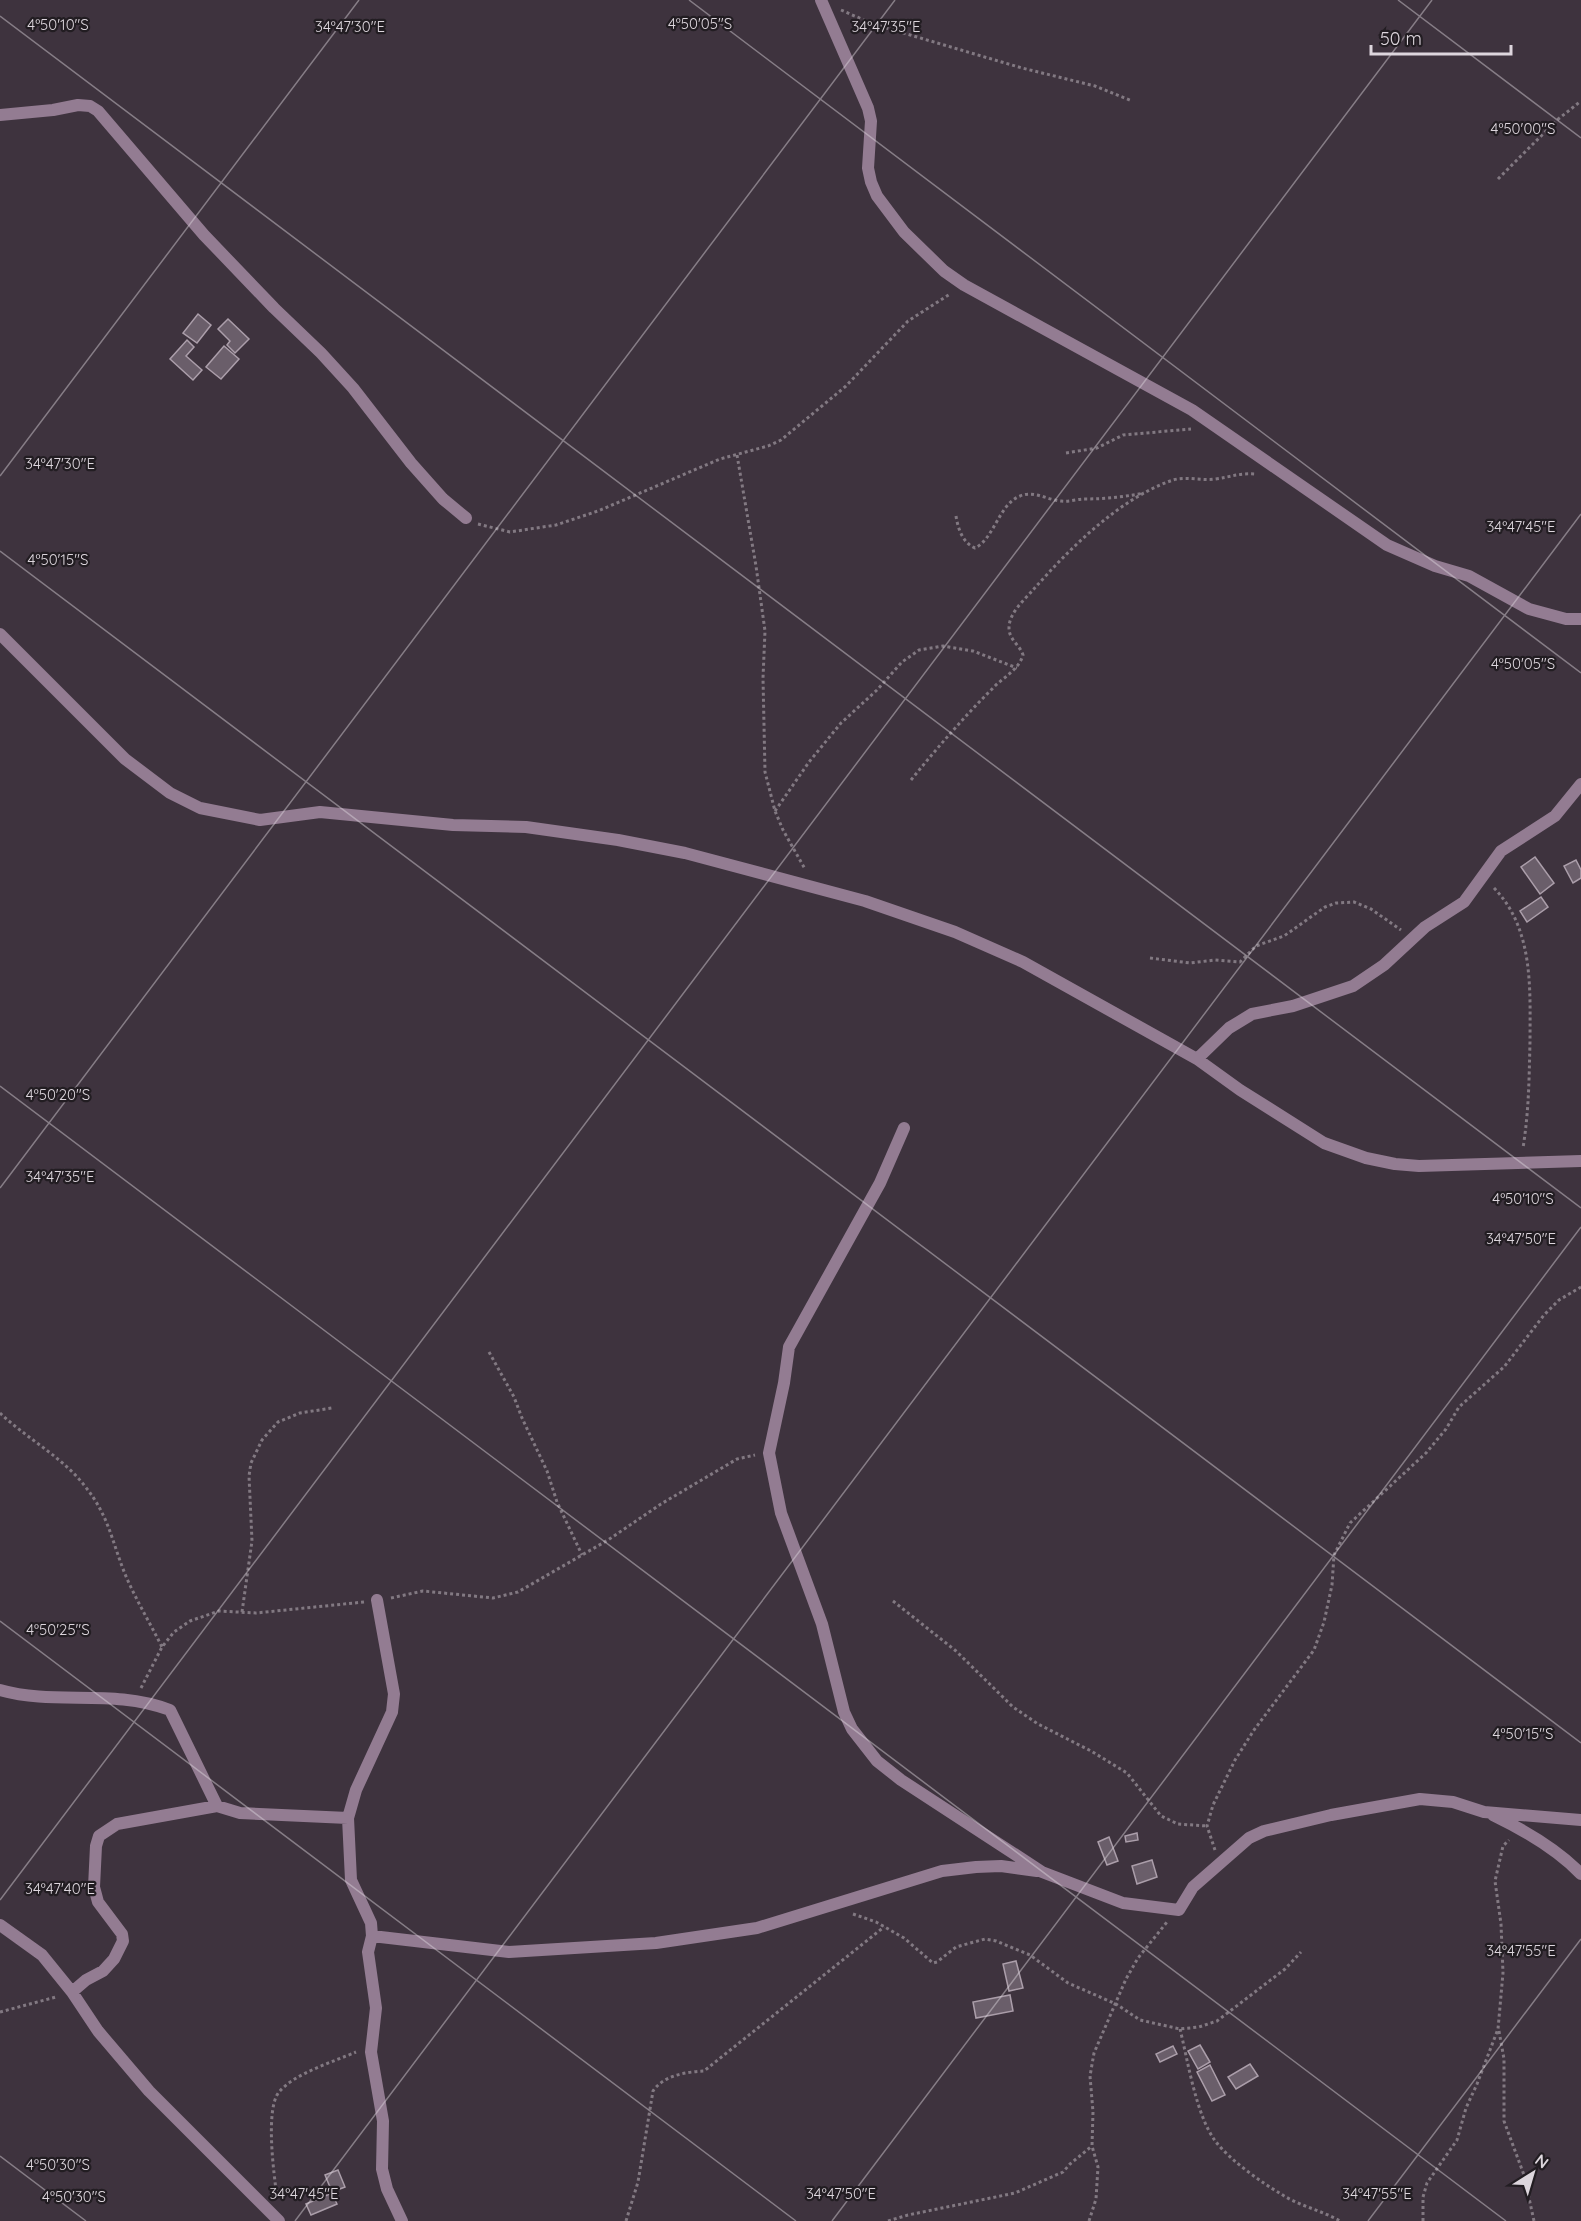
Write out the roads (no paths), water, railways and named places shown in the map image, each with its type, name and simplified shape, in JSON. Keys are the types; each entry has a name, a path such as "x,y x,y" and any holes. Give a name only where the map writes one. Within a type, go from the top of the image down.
{"street":[{"path":"822,4 868,108 871,134 868,168 877,196 890,216 944,271 964,285 1096,359 1165,394 1387,544 1436,566 1469,576 1529,609 1566,619 1581,620"},
{"path":"0,115 78,105 90,106 98,111 204,235 321,353 353,388 411,464 443,499 465,518"},
{"path":"0,634 125,759 170,793 200,808 260,820 320,812 453,825 526,827 618,840 686,853 864,901 945,929 1004,954 1197,1059 1240,1090 1324,1143 1366,1158 1419,1166 1581,1161"},
{"path":"1197,1059 1229,1028 1252,1014 1293,1006 1353,986 1383,965 1430,924 1464,902 1501,851 1555,816 1581,784"},
{"path":"904,1128 880,1183 789,1347 769,1453 781,1513 822,1624 844,1712 852,1730 877,1761 901,1780 1042,1872 1123,1903 1179,1910 1193,1887 1220,1866 1235,1849 1264,1831 1354,1810 1420,1799 1453,1802 1484,1812 1520,1828 1562,1857 1581,1874"},
{"path":"377,1600 394,1694 392,1712 356,1790 348,1818 351,1880 371,1923 372,1936 368,1952 376,2008 371,2052 383,2121 382,2169 387,2189 402,2221"},
{"path":"0,1690 32,1696 135,1700 172,1712 217,1806"},
{"path":"72,1992 86,1980 104,1971 114,1959 123,1941 122,1934 98,1902 94,1887 96,1846 101,1833 117,1824 217,1806 240,1813 348,1818"},
{"path":"1484,1812 1581,1820"},
{"path":"372,1936 509,1952 656,1943 757,1928 942,1871 1001,1866 1042,1872"},
{"path":"0,1925 42,1955 72,1992 98,2031 149,2091 279,2221"}]}
